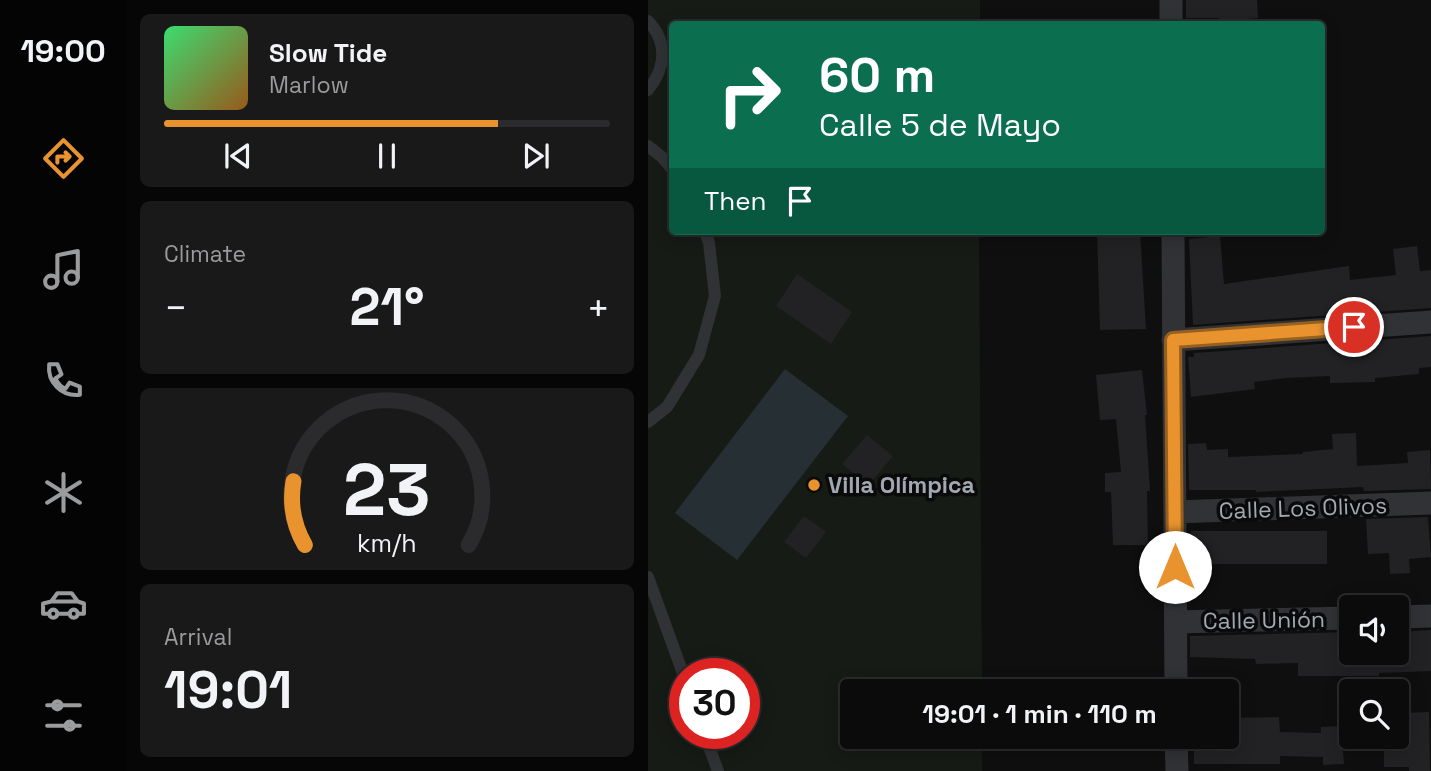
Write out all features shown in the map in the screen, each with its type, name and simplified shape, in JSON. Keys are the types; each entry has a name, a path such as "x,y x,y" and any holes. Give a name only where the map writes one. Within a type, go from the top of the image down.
{"street":[{"path":"1171,0 1171,21"},
{"path":"1173,235 1176,679"},
{"path":"1173,340 1431,322"},
{"name":"Calle Los Olivos","path":"1175,512 1431,503"},
{"path":"1409,617 1431,616"},
{"name":"Calle Unión","path":"1176,622 1339,618"},
{"path":"1176,749 1176,771"}],"lane":[{"path":"648,21 657,33 663,57 661,69 648,90"},
{"path":"648,146 669,165"},
{"path":"648,422 667,407 699,355 715,296 706,235"},
{"path":"648,577 677,658"},
{"path":"710,749 718,771"}],"shaded area":[{"name":"Villa Olímpica","path":"648,0 980,0 980,21 669,21 669,235 979,235 982,679 840,679 840,749 982,749 982,771 648,771"},
{"path":"785,369 848,416 737,560 675,513"}],"building":[{"path":"1186,0 1257,0 1258,18 1219,21 1219,18 1186,18"},
{"path":"1097,235 1140,235 1146,329 1100,330"},
{"path":"1220,236 1224,284 1349,266 1350,280 1396,275 1393,249 1417,246 1420,271 1431,270 1431,308 1193,325 1189,239"},
{"path":"797,274 852,312 831,344 776,306"},
{"path":"1431,336 1431,367 1419,368 1419,374 1375,378 1375,382 1330,383 1330,376 1286,378 1254,382 1255,389 1191,397 1188,357 1194,357 1194,353"},
{"path":"1142,370 1150,491 1147,491 1148,545 1113,545 1111,492 1105,492 1105,473 1121,472 1116,419 1100,420 1096,375"},
{"path":"1356,433 1357,466 1408,463 1407,452 1430,450 1431,489 1364,491 1363,487 1256,492 1189,490 1188,444 1206,443 1207,450 1228,449 1228,457 1303,454 1333,449 1332,434"},
{"path":"867,435 893,456 869,485 842,464"},
{"path":"804,516 826,532 806,558 784,542"},
{"path":"1428,517 1431,557 1409,559 1410,573 1390,574 1389,553 1368,554 1366,519"},
{"path":"1191,531 1327,531 1327,564 1192,564"},
{"path":"1431,630 1431,671 1379,673 1379,676 1298,676 1298,663 1256,664 1255,659 1190,657 1190,636 1339,632 1339,665 1409,665 1409,631"},
{"path":"1429,712 1430,771 1409,771 1409,767 1384,767 1384,749 1409,749 1409,713"},
{"path":"1279,717 1280,732 1321,733 1321,727 1339,726 1339,749 1343,749 1344,764 1323,765 1323,757 1280,756 1280,764 1194,764 1194,749 1239,749 1239,718"}],"place":[{"name":"Villa Olímpica","path":"814,485"}],"route":[{"path":"1175,567 1173,340 1354,327"}]}
